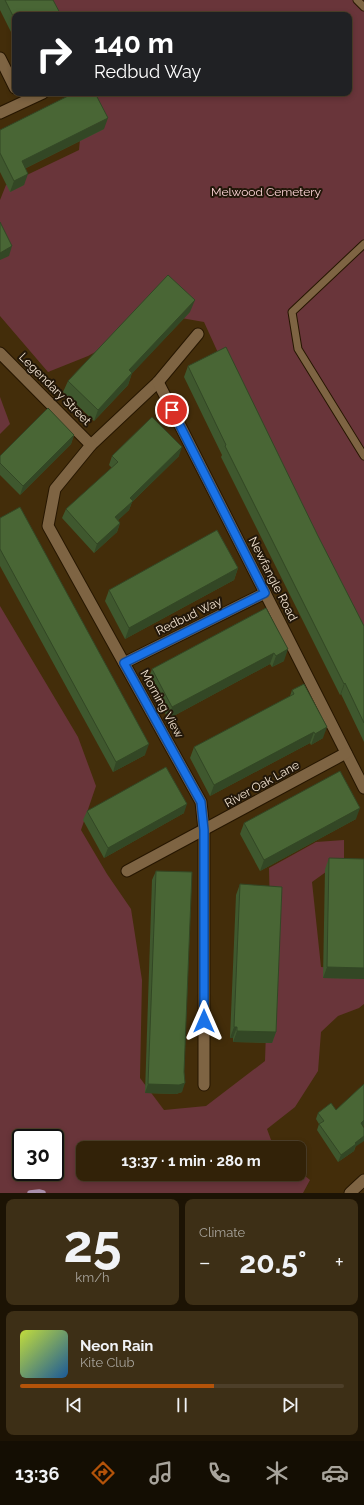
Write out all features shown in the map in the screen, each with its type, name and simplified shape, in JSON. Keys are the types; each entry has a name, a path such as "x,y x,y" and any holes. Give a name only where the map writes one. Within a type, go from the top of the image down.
{"street":[{"path":"0,58 12,82"},
{"path":"0,114 20,98"},
{"name":"Morning View","path":"198,334 158,382 91,445 55,489 48,526 201,802 204,830 204,1085"},
{"name":"Legendary Street","path":"0,353 91,445"},
{"name":"Newfangle Road","path":"158,382 364,788"},
{"name":"Redbud Way","path":"124,663 265,593"},
{"name":"River Oak Lane","path":"127,871 346,752"},
{"path":"350,1193 364,1180"}],"lane":[{"path":"357,0 364,7"},
{"path":"364,244 292,312 298,349 364,456"}],"green space":[{"name":"Melwood Cemetery","path":"36,0 364,0 364,686 330,598 204,322 164,315 88,356 48,372 0,316 0,200 6,185 79,150 84,96 352,96 352,12 42,12"},
{"path":"0,397 10,424 0,434"},
{"path":"0,606 78,737 96,786 81,830 107,874 131,909 142,980 140,1078 164,1110 206,1106 265,1061 270,912 269,868 316,842 344,840 344,859 312,882 321,967 349,969 364,972 364,1004 359,1008 338,1016 321,1032 318,1071 295,1107 267,1129 271,1141 76,1141 76,1181 306,1181 306,1177 310,1180 303,1193 0,1193"}],"building":[{"path":"5,0 53,0 59,12 12,12 12,14"},
{"path":"68,96 97,96 108,118 22,161 28,174 14,181 0,153 0,130"},
{"path":"0,222 12,246 0,253"},
{"path":"168,275 195,300 129,370 132,373 98,410 68,381"},
{"path":"226,347 318,536 364,626 364,723 225,446 226,445 188,366"},
{"path":"48,408 74,435 23,486 0,463 0,456"},
{"path":"152,417 182,447 130,498 133,501 115,517 120,523 97,544 66,509 118,462 112,456"},
{"path":"20,507 149,744 116,762 0,549 0,518"},
{"path":"217,530 238,568 129,628 109,590"},
{"path":"266,608 288,649 276,656 274,653 172,707 152,669"},
{"path":"304,684 327,727 315,734 314,732 214,785 194,747 294,694 292,690"},
{"path":"166,767 187,804 108,848 87,811"},
{"path":"340,771 360,808 264,860 244,823"},
{"path":"329,858 364,859 364,968 327,967"},
{"path":"156,871 192,872 184,1072 185,1083 179,1085 148,1084"},
{"path":"240,884 282,887 276,1032 237,1031 237,1027 234,1027"},
{"path":"364,1084 364,1120 361,1123 364,1128 364,1136 341,1155 319,1124 324,1121 318,1113 331,1103 336,1110"}],"waterway":[{"path":"30,1193 43,1193"}],"route":[{"path":"172,410 265,593 124,663 201,802 204,830 204,1021"}]}
